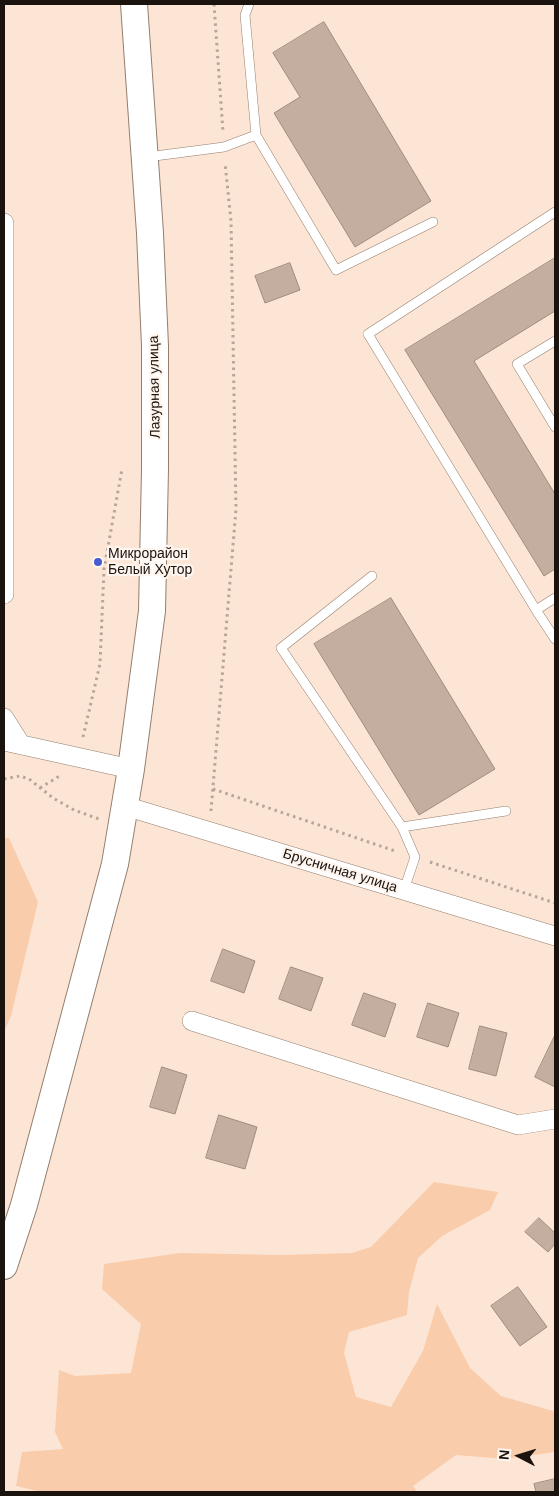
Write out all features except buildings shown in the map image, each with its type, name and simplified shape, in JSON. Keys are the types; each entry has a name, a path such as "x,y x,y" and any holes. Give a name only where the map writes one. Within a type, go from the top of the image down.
{"street":[{"name":"Лазурная улица","path":"4,1266 29,1186 115,864 131,769 152,611 156,469 155,346 150,233 134,4"},
{"path":"4,223 4,593"},
{"path":"4,718 21,745 131,769"},
{"name":"Брусничная улица","path":"123,816 209,831 555,936"},
{"path":"192,1021 518,1125 555,1119"}],"lane":[{"path":"249,4 244,15 256,136 336,270 433,222"},
{"path":"144,157 224,147 256,136"},
{"path":"555,212 368,334 555,639"},
{"path":"555,341 518,364 555,427"},
{"path":"372,576 281,648 402,828 414,858 404,890"},
{"path":"536,610 555,598"},
{"path":"402,828 506,811"}],"path":[{"path":"209,831 236,509 231,220 214,4"},
{"path":"40,788 60,776 79,758 100,664 104,569 122,469"},
{"path":"4,779 20,776 29,779 53,798 74,810 123,816"},
{"path":"212,789 414,858 555,903"}],"shaded area":[{"path":"4,838 9,838 38,902 11,1016 4,1032"},
{"path":"434,1182 498,1192 490,1210 442,1236 418,1258 409,1292 407,1315 349,1332 344,1353 356,1397 391,1407 423,1351 437,1304 470,1368 501,1396 553,1411 555,1415 555,1452 506,1459 456,1455 413,1486 417,1492 42,1492 16,1486 22,1452 63,1449 55,1432 59,1370 75,1376 131,1373 141,1324 102,1289 104,1264 180,1253 281,1255 352,1253 371,1247"}],"place":[{"name":"Микрорайон Белый Хутор","path":"98,562"}]}
